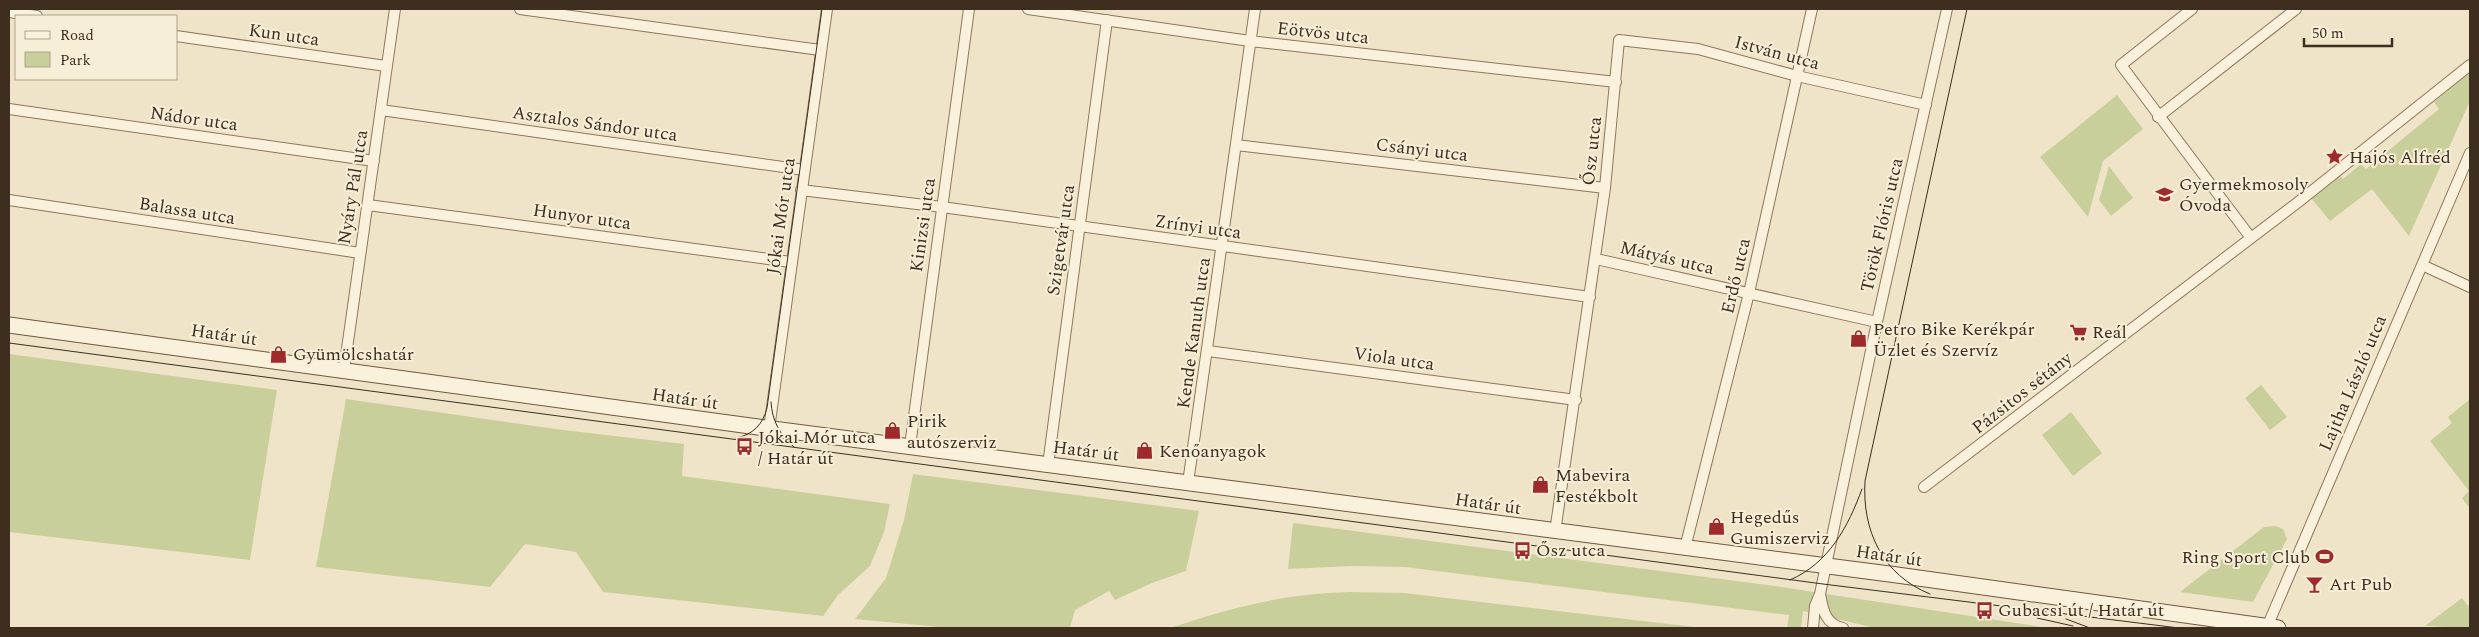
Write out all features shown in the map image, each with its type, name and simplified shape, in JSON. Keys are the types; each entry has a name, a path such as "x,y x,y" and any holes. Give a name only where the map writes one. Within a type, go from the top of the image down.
{"main road":[{"name":"Határ út","path":"9,325 770,429 1827,566 2273,628"}],"street":[{"name":"Nyáry Pál utca","path":"344,370 395,9"},
{"path":"520,9 820,50"},
{"name":"Jókai Mór utca","path":"770,429 827,9"},
{"name":"Kinizsi utca","path":"910,446 968,9"},
{"name":"Eötvös utca","path":"1028,9 1250,41 1616,82"},
{"name":"Kende Kanuth utca","path":"1188,483 1255,9"},
{"name":"Erdő utca","path":"1685,548 1749,293 1812,9"},
{"name":"Török Flóris utca","path":"1813,628 1815,606 1827,566 1878,322 1947,9"},
{"path":"2192,9 2120,65 2251,238"},
{"path":"2158,117 2296,9"},
{"path":"9,12 31,15"},
{"name":"Szigetvár utca","path":"1048,465 1107,20"},
{"name":"Kun utca","path":"178,36 386,66"},
{"name":"István utca","path":"1619,40 1698,49 1797,76 1926,105"},
{"name":"Ősz utca","path":"1555,532 1596,259 1605,188 1619,40"},
{"name":"Pázsitos sétány","path":"1924,488 2297,203 2470,65"},
{"name":"Nádor utca","path":"9,108 374,162"},
{"name":"Asztalos Sándor utca","path":"381,110 804,170"},
{"name":"Csányi utca","path":"1236,145 1605,188"},
{"name":"Lajtha László utca","path":"2273,628 2470,153"},
{"name":"Zrínyi utca","path":"801,190 1590,297"},
{"name":"Balassa utca","path":"9,200 360,254"},
{"name":"Hunyor utca","path":"368,205 792,262"},
{"name":"Mátyás utca","path":"1596,259 1878,322"},
{"path":"2422,265 2470,287"},
{"name":"Viola utca","path":"1208,351 1576,400"},
{"path":"1820,594 1827,618 1834,625 1843,628"}],"green space":[{"path":"2470,72 2470,101 2409,236 2372,189 2330,221 2311,198 2339,175 2343,179 2361,164 2366,169 2439,109 2434,102"},
{"path":"2117,95 2143,129 2103,161 2088,217 2040,157"},
{"path":"2109,166 2133,198 2111,216 2099,200"},
{"path":"9,354 277,390 250,560 9,532"},
{"path":"2261,385 2287,417 2270,430 2245,398"},
{"path":"346,399 563,430 684,444 682,476 890,504 884,532 870,566 838,595 823,616 603,592 576,552 525,544 490,587 316,567"},
{"path":"2470,399 2470,509 2462,498 2469,491 2430,441 2452,423 2448,417"},
{"path":"2071,412 2102,453 2073,476 2042,435"},
{"path":"913,474 1199,511 1186,571 1152,583 1115,600 1109,591 1075,610 1070,628 949,628 855,619 886,578 904,520"},
{"path":"1293,523 1775,586 2049,628 1875,628 1803,611 1801,628 1787,628 1789,615 1405,567 1351,566 1288,569"},
{"path":"2276,526 2283,529 2287,539 2253,602 2180,592 2264,527"},
{"path":"1326,593 1404,593 1703,628 1170,628 1258,603"},
{"path":"2462,598 2468,606 2470,604 2470,628 2425,626"}],"tram line":[{"path":"736,438 742,437 756,428 763,419 767,408 822,9"},
{"path":"1930,594 1913,586 1899,575 1878,549 1867,517 1865,481 1967,9"},
{"path":"9,343 1823,584 2179,628"},
{"path":"771,402 773,415 778,427 794,447"},
{"path":"1790,580 1804,573 1826,554 1843,530 1862,489"},
{"path":"2037,618 2073,626"},
{"path":"2066,619 2090,628"}],"place":[{"name":"Hajós Alfréd","path":"2335,157"},
{"name":"Gyermekmosoly Óvoda","path":"2165,194"},
{"name":"Reál","path":"2078,332"},
{"name":"Petro Bike Kerékpár Üzlet és Szervíz","path":"1859,339"},
{"name":"Gyümölcshatár","path":"279,354"},
{"name":"Pirik autószerviz","path":"893,431"},
{"name":"Jókai Mór utca / Határ út","path":"744,447"},
{"name":"Kenőanyagok","path":"1145,451"},
{"name":"Mabevira Festékbolt","path":"1541,485"},
{"name":"Hegedűs Gumiszerviz","path":"1716,527"},
{"name":"Ősz utca","path":"1522,550"},
{"name":"Ring Sport Club","path":"2324,557"},
{"name":"Art Pub","path":"2315,584"},
{"name":"Gubacsi út / Határ út","path":"1984,610"}]}
